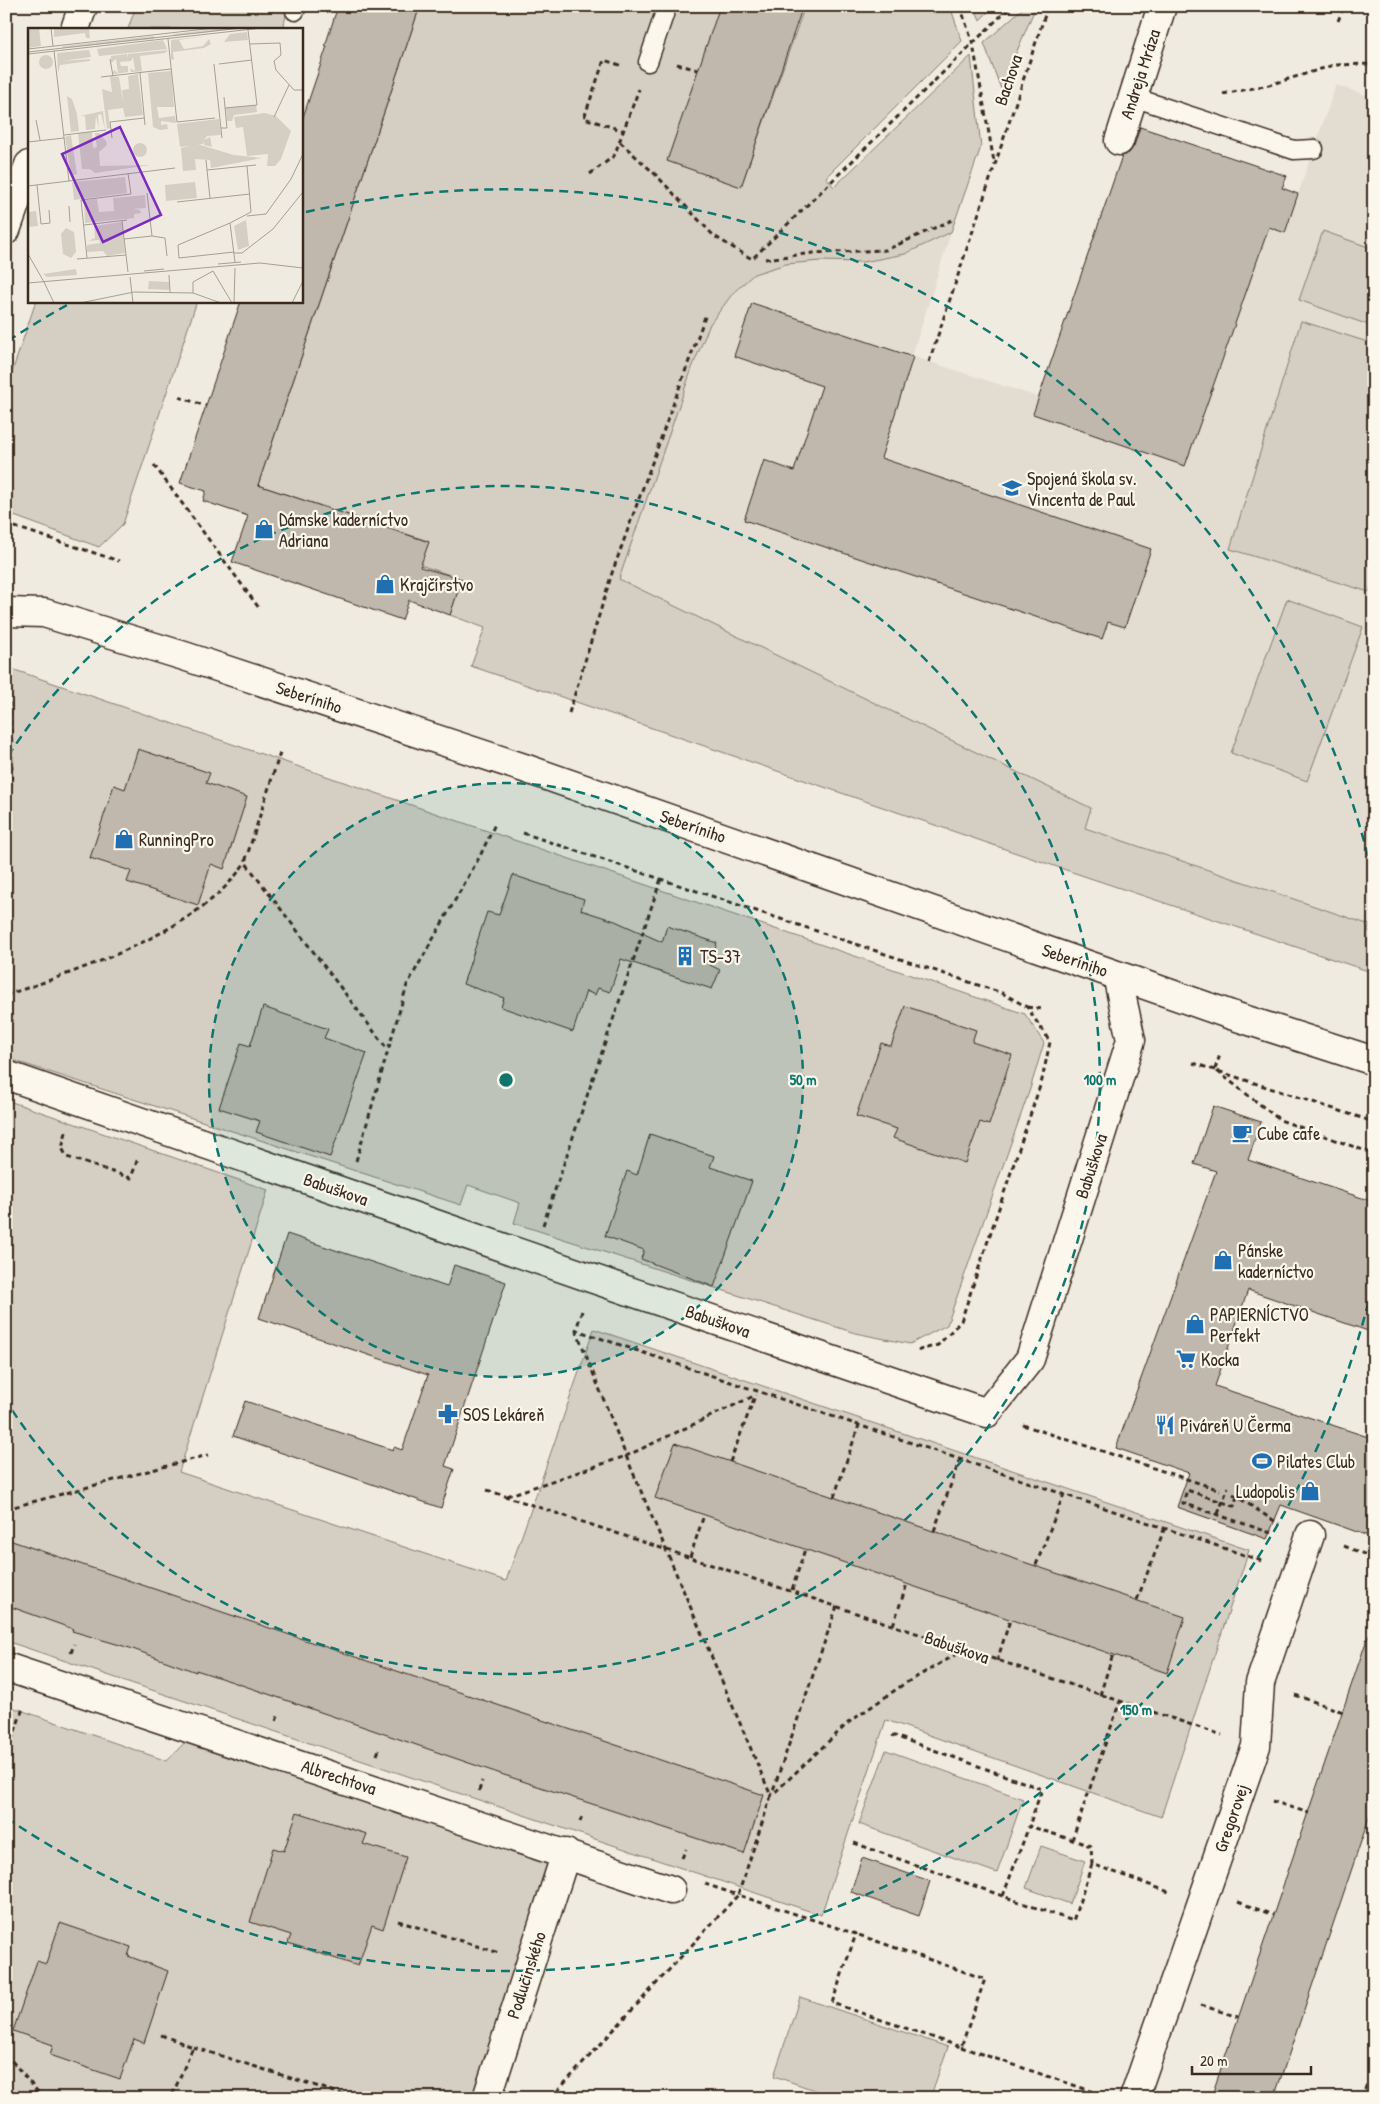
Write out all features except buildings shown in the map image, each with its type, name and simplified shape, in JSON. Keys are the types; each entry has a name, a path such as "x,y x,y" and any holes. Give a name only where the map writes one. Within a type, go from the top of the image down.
{"street":[{"path":"75,28 83,6"},
{"name":"Andreja Mráza","path":"1120,142 1162,6"},
{"path":"6,230 28,168"},
{"name":"Seberíniho","path":"6,612 44,613 184,656 524,768 1118,975 1374,1061"},
{"name":"Babuškova","path":"6,1075 532,1258 987,1413 1030,1359 1131,1040 1118,975"},
{"name":"Gregorovej","path":"1134,2098 1256,1746 1260,1684 1310,1535"},
{"name":"Albrechtova","path":"6,1667 566,1853 670,1890"},
{"name":"Podlučinského","path":"487,2098 566,1853"}],"lane":[{"path":"646,68 667,6"},
{"path":"1133,97 1294,150 1314,149"}],"path":[{"path":"960,6 973,44 994,163"},
{"path":"620,142 656,175 714,236 752,259 1011,6"},
{"path":"1338,21 1344,6"},
{"name":"Bachova","path":"929,362 994,163 1048,7"},
{"path":"590,174 614,156 624,131 646,68 604,60 584,118 624,131"},
{"path":"1221,94 1269,84 1334,65 1374,64"},
{"path":"765,259 886,250 952,220"},
{"path":"569,713 612,573 706,314"},
{"path":"179,397 206,406"},
{"path":"154,465 259,608"},
{"path":"6,524 119,561"},
{"path":"6,887 12,761 8,662"},
{"path":"6,995 58,978 154,937 204,906 235,878 245,862 280,753"},
{"path":"347,1193 407,985 480,856 495,824"},
{"path":"523,833 1002,993 1027,1007 1042,1009"},
{"path":"245,862 388,1050"},
{"path":"532,1258 661,878"},
{"path":"915,1351 938,1345 961,1321 1042,1080 1050,1042 1027,1007"},
{"path":"1214,1069 1221,1052"},
{"path":"1193,1062 1374,1122"},
{"path":"1214,1069 1280,1120 1374,1154"},
{"path":"69,1123 62,1148 67,1157 131,1178 139,1155"},
{"path":"576,1330 663,1547 771,1796"},
{"path":"506,1496 626,1456 757,1393 730,1462"},
{"path":"987,1413 1220,1490"},
{"path":"834,1497 859,1425"},
{"path":"6,1509 208,1455"},
{"path":"934,1531 960,1459"},
{"path":"1218,1514 1228,1487"},
{"name":"Babuškova","path":"487,1490 663,1547 997,1661 1256,1746"},
{"path":"1237,1496 1234,1506 1188,1490 1183,1503 1270,1533"},
{"path":"1036,1565 1064,1494"},
{"path":"690,1557 704,1514"},
{"path":"1137,1600 1165,1528"},
{"path":"792,1590 805,1549"},
{"path":"893,1625 906,1584"},
{"path":"551,2098 738,1895 837,1606"},
{"path":"997,1661 1010,1620"},
{"path":"771,1796 848,1723 904,1684 965,1650"},
{"path":"1100,1695 1113,1654"},
{"path":"6,1757 34,1676"},
{"path":"1290,1694 1342,1712"},
{"path":"1072,1840 1120,1701"},
{"path":"892,1735 1042,1789 1003,1896"},
{"path":"1264,1798 1309,1812"},
{"path":"854,1843 1073,1921 1092,1864 1090,1846 1029,1826"},
{"path":"1092,1864 1202,1903"},
{"path":"670,1890 677,1875 985,1979 961,2047"},
{"path":"1230,1900 1273,1915"},
{"path":"398,1921 531,1963"},
{"path":"856,1934 832,2004 1102,2095"},
{"path":"1195,2003 1238,2017"},
{"path":"161,2035 354,2098"},
{"path":"171,2098 193,2047"},
{"path":"6,2054 43,2098"},
{"path":"1362,2098 1374,2064"}],"shaded area":[{"path":"136,6 288,6 283,28 128,28"},
{"path":"420,6 720,6 741,186 805,6 950,6 962,41 826,177 834,187 971,56 981,147 951,232 905,254 863,262 820,261 786,264 754,274 733,293 710,324 692,368 619,579 1091,808 1085,828 1370,925 1368,931 1374,933 1374,973 1069,871 471,666 485,628 450,615 462,579 420,565 428,541 258,485"},
{"path":"974,6 994,6 980,20"},
{"path":"1025,6 1036,6 1001,89 984,43"},
{"name":"Spojená škola sv. Vincenta de Paul","path":"1336,85 1374,98 1374,933 1368,931 1370,925 1084,828 1090,808 619,579 692,368 710,324 733,293 754,274 786,264 820,261 863,262 905,254 951,232 912,356 1038,397 1133,125 1287,176 1283,188 1298,194"},
{"path":"1323,231 1374,249 1374,327 1299,300"},
{"path":"36,302 197,302 123,524 99,547 6,513 6,390"},
{"path":"1301,321 1374,344 1374,576 1369,592 1230,549"},
{"path":"1287,599 1363,627 1307,781 1231,753"},
{"path":"6,667 1025,1014 1044,1043 1030,1089 947,1325 910,1344 855,1333 514,1223 520,1203 468,1185 461,1205 6,1058"},
{"path":"6,1100 268,1190 179,1472 506,1581 594,1329 1249,1550 1161,1817 886,1720 821,1915 6,1641"},
{"path":"6,1705 167,1761 186,1741 552,1862 474,2098 6,2098"},
{"path":"886,1750 1023,1799 997,1873 859,1824"},
{"path":"1041,1846 1085,1861 1070,1904 1026,1888"},
{"path":"800,1997 948,2047 930,2098 837,2098 774,2076"}],"place":[{"name":"Spojená škola sv. Vincenta de Paul","path":"1012,488"},
{"name":"Dámske kaderníctvo Adriana","path":"264,529"},
{"name":"Krajčírstvo","path":"385,584"},
{"name":"RunningPro","path":"124,839"},
{"name":"TS-37","path":"685,956"},
{"name":"Cube cafe","path":"1242,1133"},
{"name":"Pánske kaderníctvo","path":"1223,1260"},
{"name":"PAPIERNÍCTVO Perfekt","path":"1195,1324"},
{"name":"Kocka","path":"1186,1359"},
{"name":"SOS Lekáreň","path":"448,1414"},
{"name":"Piváreň U Čerma","path":"1165,1425"},
{"name":"Pilates Club","path":"1262,1461"},
{"name":"Ludopolis","path":"1310,1491"}]}
